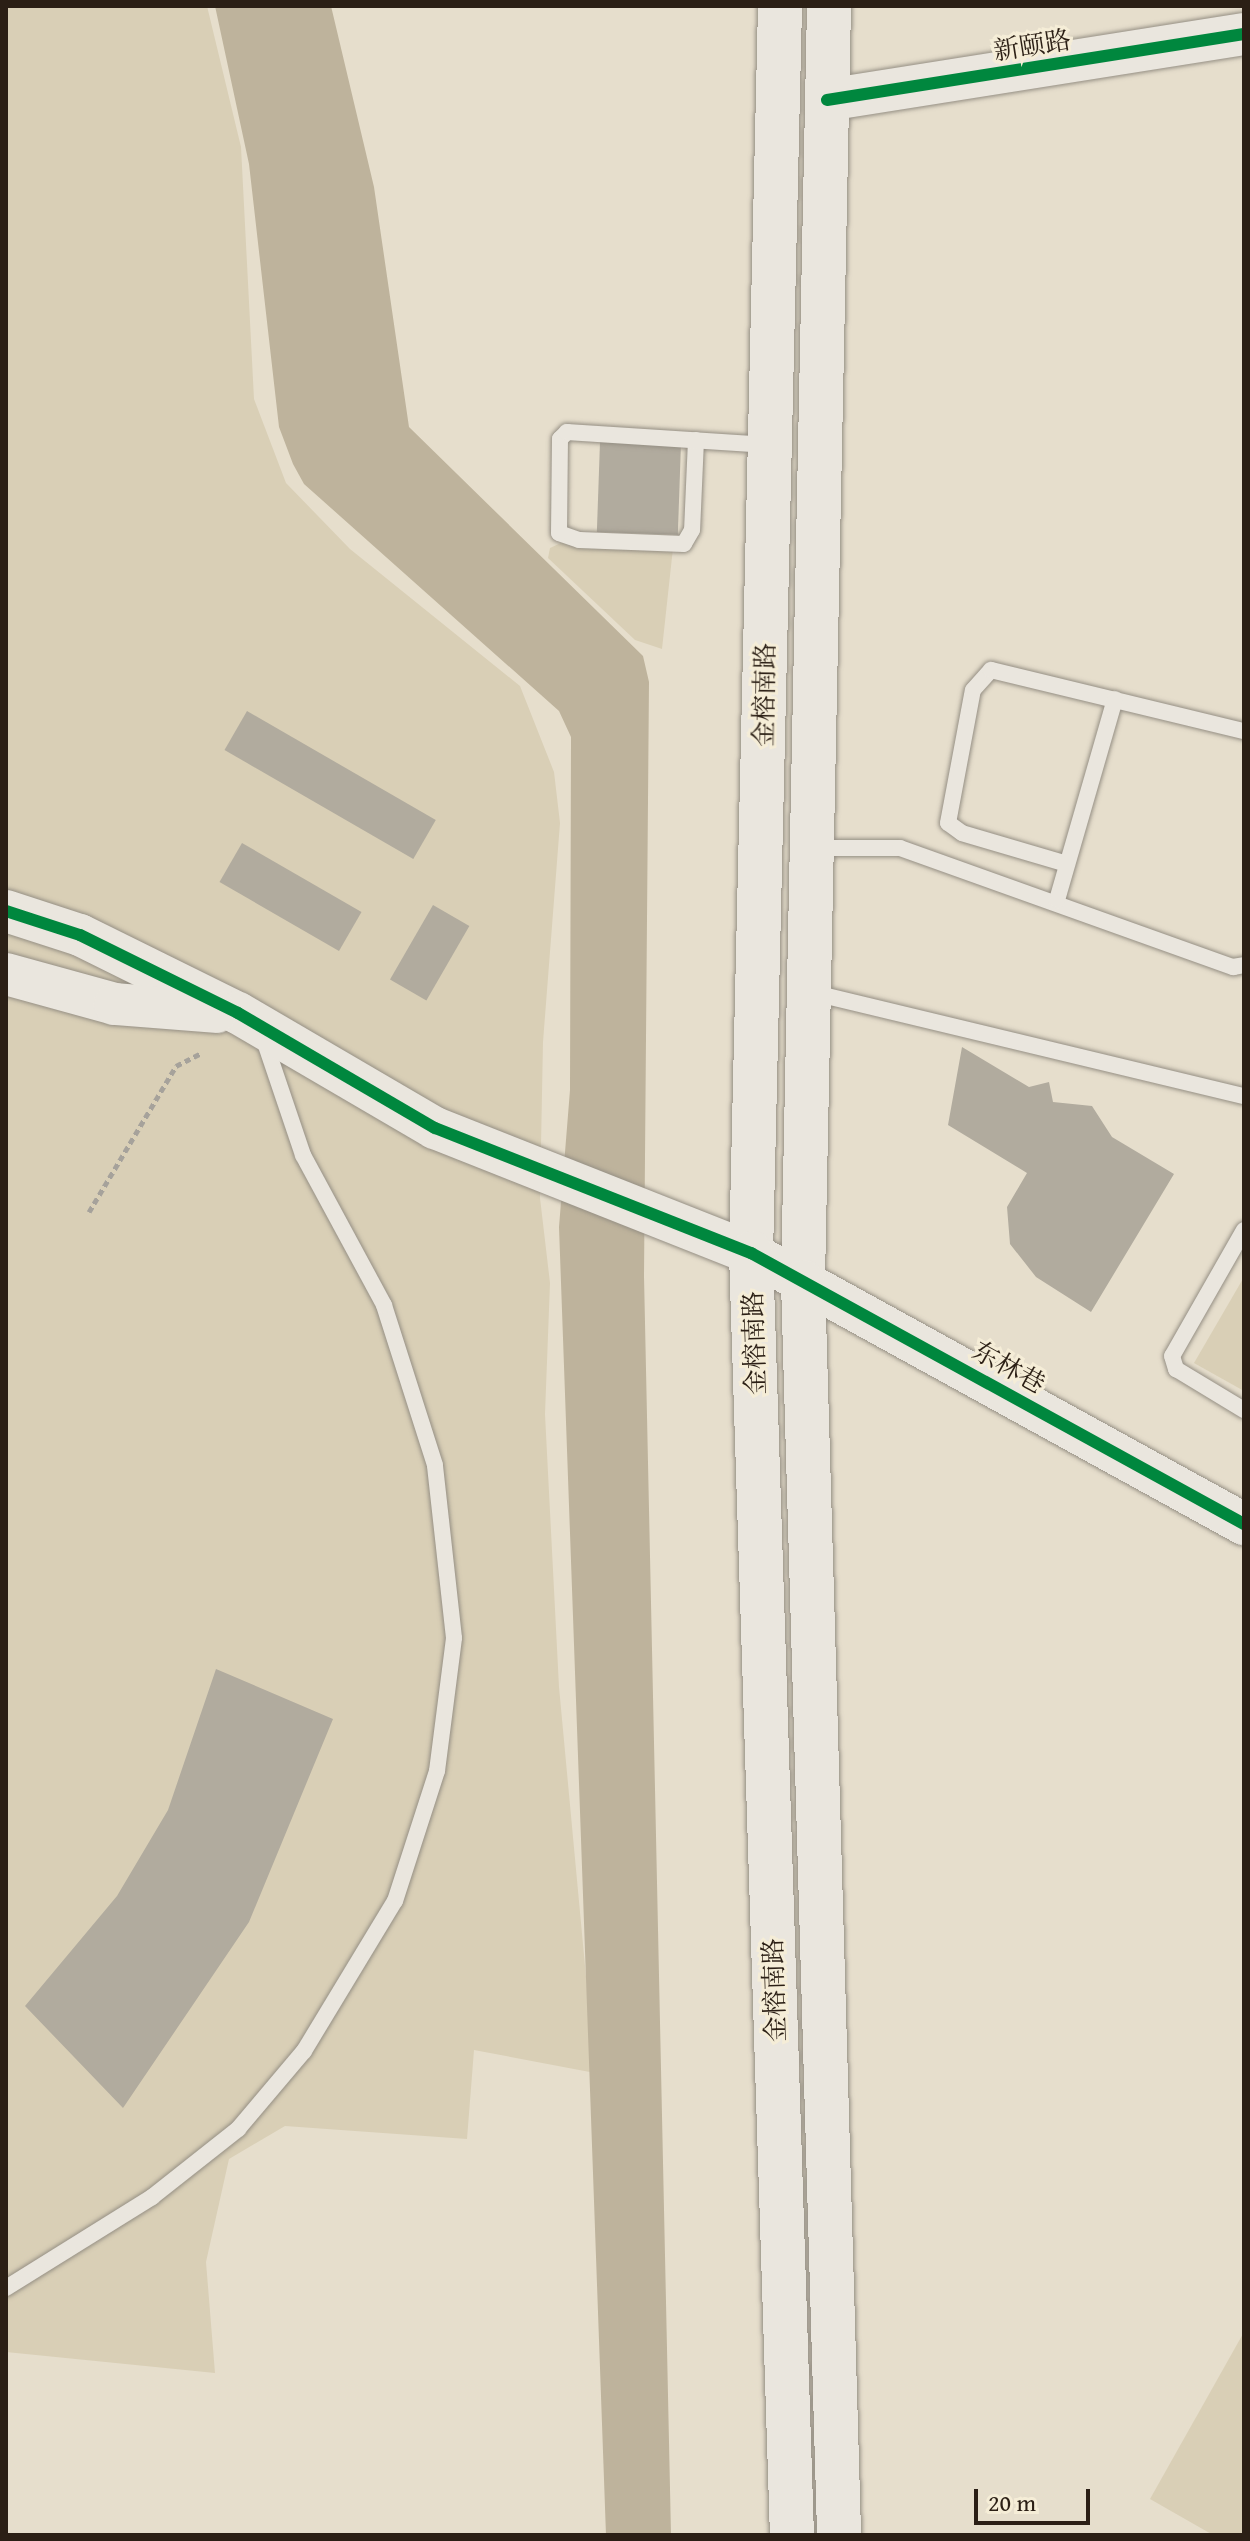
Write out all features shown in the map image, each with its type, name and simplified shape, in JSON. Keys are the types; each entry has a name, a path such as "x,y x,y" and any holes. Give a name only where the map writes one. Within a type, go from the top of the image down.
{"main road":[{"name":"金榕南路","path":"780,6 751,1253 792,2535"},
{"name":"金榕南路","path":"829,6 803,1282 839,2535"}],"street":[{"name":"新颐路","path":"827,100 1244,34"},
{"name":"东林巷","path":"6,911 80,935 249,1020 435,1128 751,1253 1244,1524"},
{"path":"6,974 115,1004 249,1020"}],"lane":[{"path":"696,440 692,530 684,544 579,540 559,533 560,439 567,432 696,440 770,445"},
{"path":"1067,864 962,833 948,823 973,690 991,670 1244,731"},
{"path":"1057,900 1115,699"},
{"path":"813,848 900,848 1057,900 1233,967 1244,965"},
{"path":"810,992 1244,1096"},
{"path":"6,2288 152,2197 238,2129 304,2051 395,1901 437,1771 454,1638 435,1465 384,1305 303,1155 249,1020"},
{"path":"1244,1230 1172,1356 1176,1369 1244,1410"}],"path":[{"path":"89,1212 176,1066 249,1020"}],"shaded area":[{"path":"6,6 207,6 241,147 254,399 286,483 350,549 520,686 554,772 560,823 543,1042 540,1198 550,1283 545,1414 559,1687 595,2073 474,2050 467,2139 285,2126 229,2159 206,2262 215,2373 6,2352"},
{"path":"215,6 331,6 374,187 409,427 643,656 649,682 644,1276 671,2535 606,2535 559,1227 570,1090 571,737 559,711 304,484 293,464 279,427 249,164"},
{"path":"563,542 673,548 662,649 635,640 548,558 550,548"},
{"path":"1244,1277 1244,1391 1194,1363"},
{"path":"1244,2332 1244,2535 1213,2535 1150,2499"}],"building":[{"path":"600,442 681,445 678,535 597,532"},
{"path":"247,711 436,820 413,859 224,750"},
{"path":"242,843 362,912 339,951 220,882"},
{"path":"433,905 469,926 426,1000 390,979"},
{"path":"962,1047 1029,1087 1049,1082 1053,1102 1092,1106 1112,1137 1174,1174 1091,1312 1036,1277 1010,1244 1007,1207 1027,1173 948,1125"},
{"path":"216,1669 333,1719 249,1922 123,2108 25,2006 117,1896 168,1810"}],"cycle path":[{"path":"827,100 1244,34"},
{"path":"6,911 80,935 238,1013 435,1128 751,1253 1244,1524"}]}
